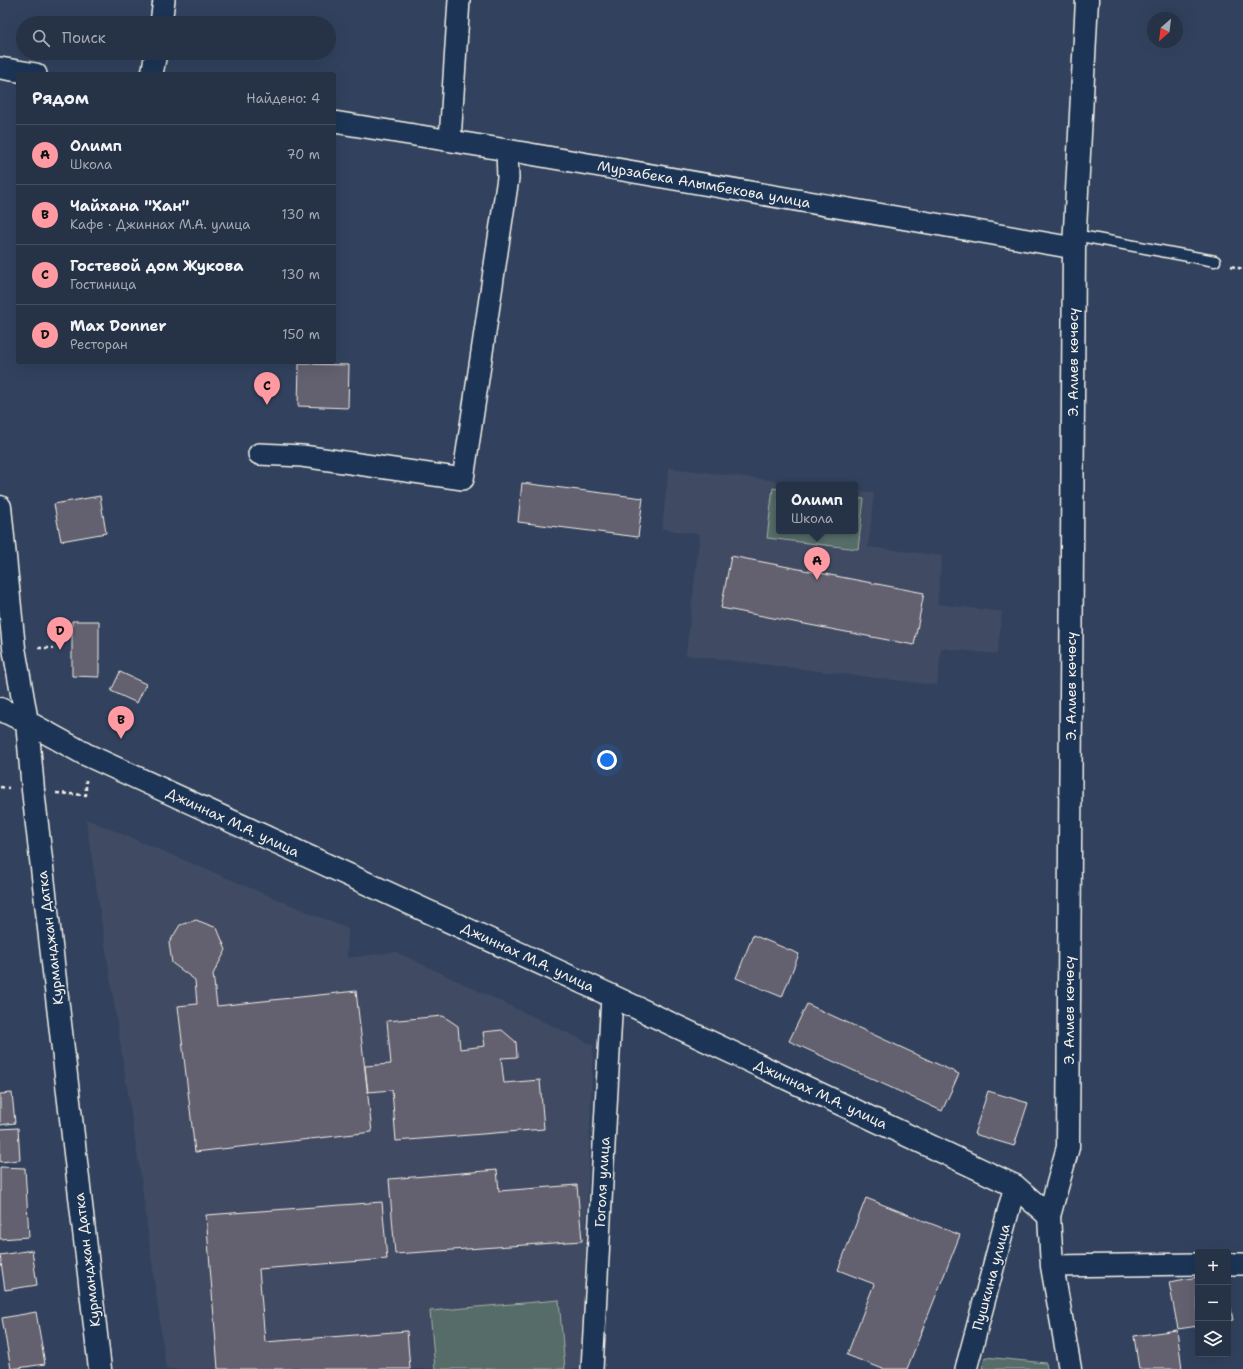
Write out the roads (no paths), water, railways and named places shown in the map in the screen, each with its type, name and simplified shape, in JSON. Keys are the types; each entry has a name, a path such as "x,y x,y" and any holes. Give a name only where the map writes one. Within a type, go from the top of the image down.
{"main road":[{"name":"Э. Алиев көчөсү","path":"1070,1369 1052,1266 1049,1216 1068,1147 1075,242 1087,0"},
{"name":"Курманджан Датка","path":"0,507 14,648 27,722 33,790 100,1369"},
{"name":"Джиннах М.А. улица","path":"0,709 85,754 612,996 1016,1186 1049,1216"}],"street":[{"path":"162,16 164,0"},
{"path":"450,140 459,0"},
{"path":"152,72 155,60"},
{"path":"0,68 24,72"},
{"name":"Мурзабека Алымбекова улица","path":"336,122 1075,242"},
{"path":"259,454 302,456 463,479 508,178 507,150"},
{"name":"Гоголя улица","path":"592,1369 612,996"},
{"name":"Пушкина улица","path":"966,1369 1016,1186"},
{"path":"1052,1266 1195,1264"},
{"path":"1231,1264 1243,1264"}],"lane":[{"path":"1075,242 1215,261"}],"place":[{"name":"Гостевой дом Жукова","path":"267,405"},
{"name":"Олимп","path":"817,580"},
{"name":"Max Donner","path":"60,650"},
{"name":"Чайхана \"Хан\"","path":"121,739"}]}
